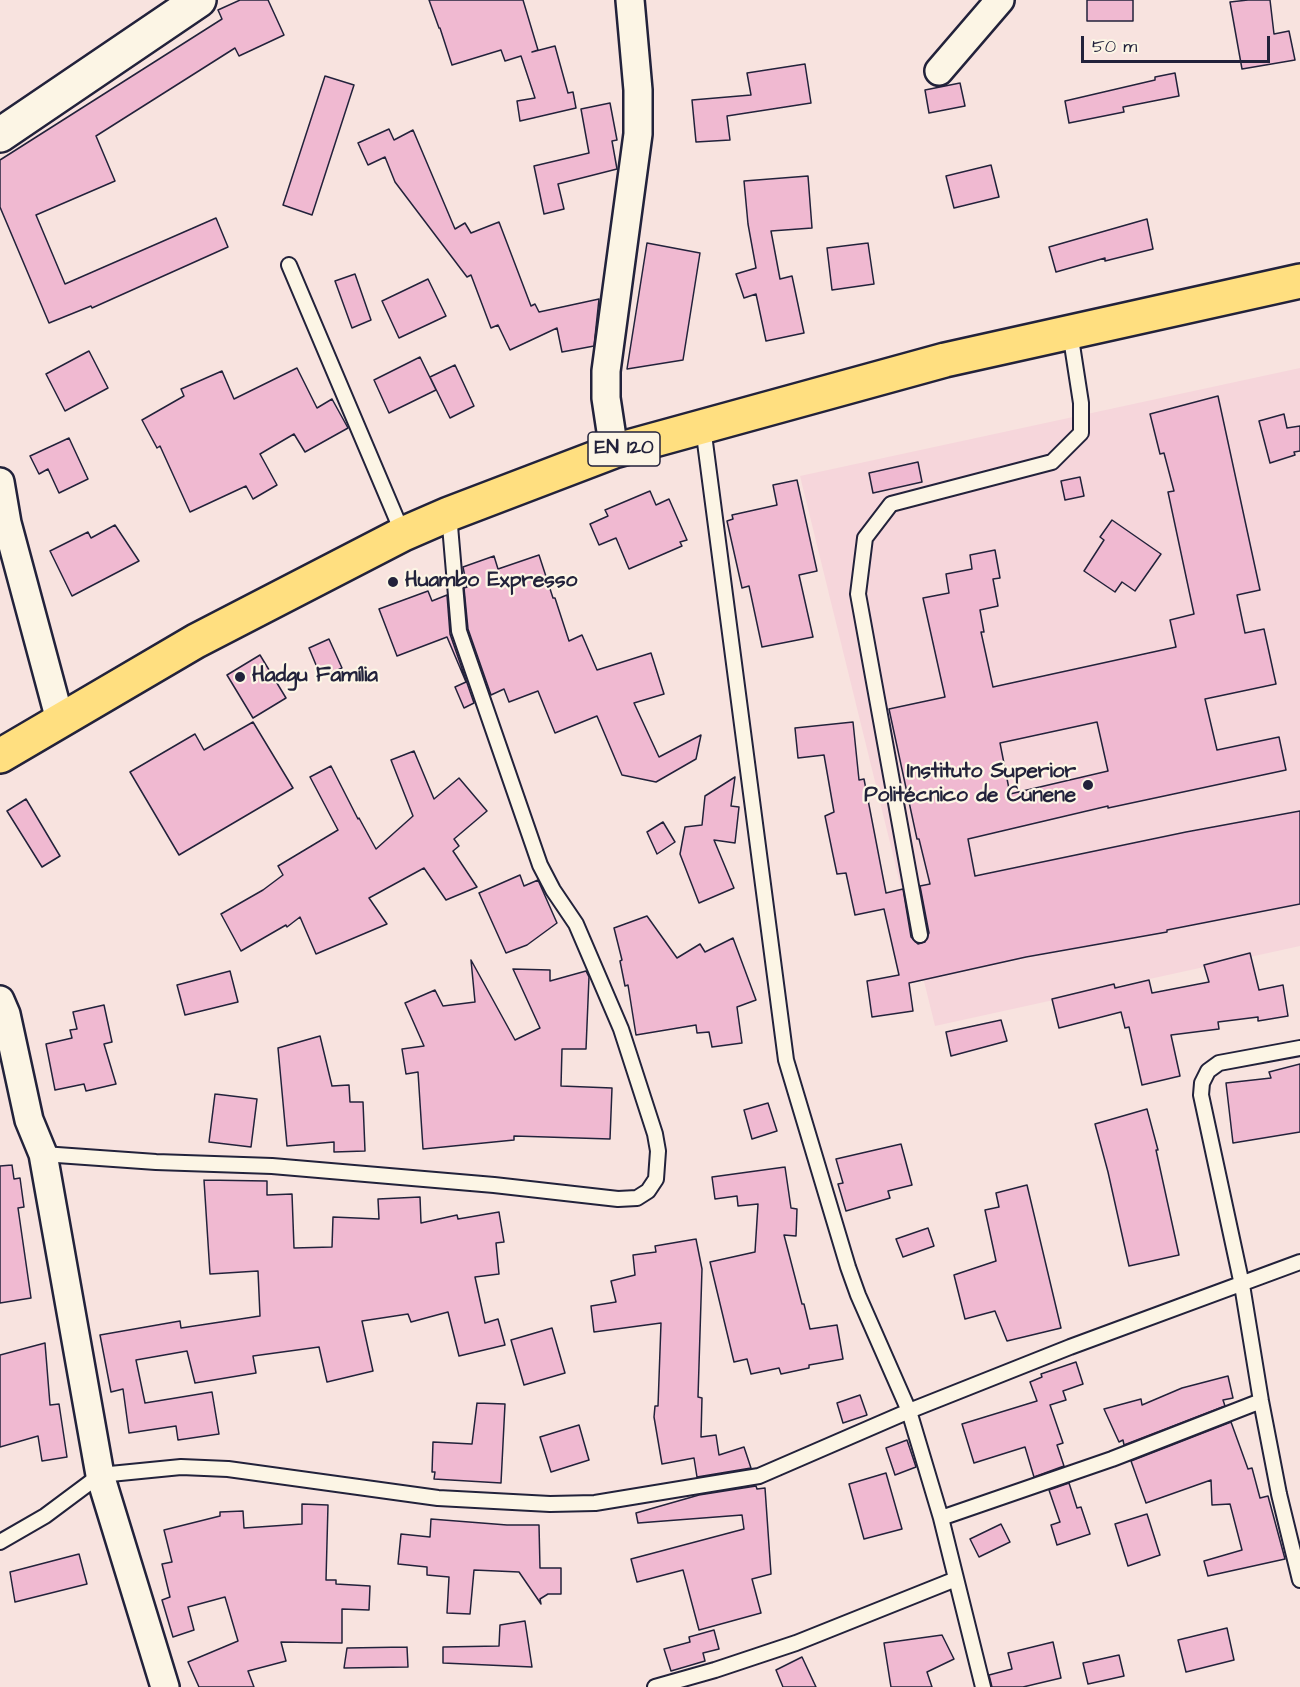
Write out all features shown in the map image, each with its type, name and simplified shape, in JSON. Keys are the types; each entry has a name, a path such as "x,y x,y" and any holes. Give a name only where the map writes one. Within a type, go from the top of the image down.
{"main road":[{"name":"EN 120","path":"0,756 196,640 403,534 614,451 945,360 1300,281"}],"street":[{"path":"0,135 200,0"},
{"path":"614,451 606,398 606,371 638,134 638,90 630,0"},
{"path":"939,71 1000,0"},
{"path":"0,482 7,523 60,720"},
{"path":"0,1000 6,1014 29,1120 43,1154 100,1475 165,1687"}],"lane":[{"path":"289,266 403,534"},
{"path":"920,934 858,594 865,538 891,504 1052,462 1081,433 1081,403 1070,332"},
{"path":"703,427 786,1060 848,1267 909,1411 941,1518 983,1687"},
{"path":"43,1154 156,1162 284,1167 494,1185 618,1199 637,1198 648,1191 656,1179 658,1151 655,1134 621,1029 576,924 553,890 540,865 462,641 459,631 449,514"},
{"path":"1300,1048 1219,1064 1208,1071 1202,1083 1201,1095 1242,1285 1279,1494 1300,1580"},
{"path":"0,1542 45,1516 100,1475 181,1467 228,1469 438,1498 550,1504 595,1503 759,1476 909,1411 1070,1347 1300,1262"},
{"path":"941,1518 1112,1459 1261,1401"},
{"path":"655,1687 796,1643 956,1578"}],"shaded area":[{"name":"Instituto Superior Politécnico de Cunene","path":"1300,368 1300,946 935,1026 800,476"}],"building":[{"path":"240,0 268,0 284,35 239,56 235,48 96,136 115,181 36,215 65,284 216,218 228,247 92,308 91,306 49,323 0,207 0,160 222,19 218,10"},
{"path":"429,0 523,0 538,50 532,52 555,46 568,93 573,92 576,108 520,121 517,101 535,98 521,56 505,61 501,50 452,65"},
{"path":"1087,0 1133,0 1133,21 1087,21"},
{"path":"1270,0 1274,34 1289,31 1295,60 1242,69 1230,2"},
{"path":"805,64 811,103 727,116 730,140 696,142 692,100 751,95 747,73"},
{"path":"1175,73 1179,96 1123,107 1124,112 1069,123 1065,101 1155,80 1155,77"},
{"path":"325,76 354,85 312,215 283,205"},
{"path":"960,83 965,106 929,113 925,90"},
{"path":"610,103 617,140 612,141 617,169 558,184 564,209 544,214 534,166 589,153 581,109"},
{"path":"389,129 394,140 413,130 455,229 465,223 471,233 499,222 531,306 535,304 539,312 599,299 594,346 562,352 557,328 510,350 498,325 491,328 471,275 467,277 395,182 385,157 368,165 358,143"},
{"path":"991,165 999,197 954,208 946,176"},
{"path":"808,176 812,228 771,231 780,279 792,276 804,333 766,341 756,294 744,298 736,274 756,268 748,224 744,181"},
{"path":"1147,219 1153,249 1105,261 1105,258 1056,272 1049,247"},
{"path":"647,243 700,253 683,360 627,369"},
{"path":"868,243 874,284 832,290 827,248"},
{"path":"355,274 371,320 352,328 335,281"},
{"path":"428,279 446,316 399,338 382,301"},
{"path":"89,351 108,388 65,411 46,374"},
{"path":"420,357 436,390 389,413 374,380"},
{"path":"455,365 474,406 450,418 430,377"},
{"path":"297,368 317,408 332,399 348,428 305,452 294,434 260,454 277,485 253,499 246,486 190,512 160,446 157,448 142,420 184,396 181,389 222,371 234,399"},
{"path":"1218,396 1260,590 1237,595 1245,633 1264,629 1276,684 1205,699 1217,750 1279,737 1286,770 1108,808 1108,806 968,839 975,876 1300,811 1300,904 1167,930 1167,932 1026,957 909,983 913,1011 872,1017 867,981 899,975 884,909 855,915 846,873 837,874 825,816 834,812 824,755 798,758 795,728 853,722 859,780 864,779 886,893 903,889 911,937 918,944 925,942 929,933 920,886 930,884 919,839 917,839 889,709 945,697 923,598 949,593 946,574 972,569 970,555 995,550 1000,578 993,579 998,606 980,610 984,632 981,632 993,687 1176,647 1170,620 1194,614 1168,492 1174,491 1164,453 1160,454 1150,414","holes":["1097,722 1108,771 1010,794 1000,743"]},
{"path":"1284,414 1287,428 1300,426 1300,451 1294,452 1295,455 1270,463 1259,421"},
{"path":"69,438 88,479 59,493 48,469 39,474 30,456"},
{"path":"918,462 922,482 873,493 869,473"},
{"path":"1080,477 1084,496 1065,500 1061,481"},
{"path":"797,480 817,571 799,575 813,637 762,647 749,586 742,588 727,521 733,519 732,515 777,505 773,485"},
{"path":"650,491 656,505 669,499 687,540 680,542 682,546 629,569 616,538 599,545 590,524 608,516 605,510"},
{"path":"1112,520 1161,554 1135,591 1122,582 1115,592 1084,571 1104,540 1100,537"},
{"path":"115,525 139,561 72,596 50,551 88,532 91,538"},
{"path":"539,555 569,641 582,635 597,670 651,653 664,694 634,703 659,757 701,735 696,759 656,782 622,775 597,716 555,733 538,691 509,702 504,689 491,695 468,629 464,588 467,587 463,567 494,556 498,569"},
{"path":"428,591 432,601 447,595 450,634 474,703 464,708 455,687 466,682 447,637 397,656 379,609"},
{"path":"329,639 342,668 321,677 309,648"},
{"path":"260,655 286,698 253,718 227,675"},
{"path":"253,722 293,788 179,855 130,772 195,734 204,750"},
{"path":"414,751 434,799 459,778 487,811 454,839 459,846 453,851 477,887 446,900 424,868 369,898 387,924 316,954 300,917 287,927 286,925 241,951 221,914 263,890 283,875 278,866 338,830 310,777 331,766 376,849 413,816 391,760"},
{"path":"735,777 731,806 739,807 735,843 714,840 734,888 699,903 680,854 685,827 702,825 705,796"},
{"path":"26,799 60,856 42,867 7,811"},
{"path":"663,822 675,842 657,854 647,832"},
{"path":"520,875 524,886 538,880 557,923 527,945 506,953 479,893"},
{"path":"647,916 677,958 700,944 705,952 733,938 756,1000 737,1007 742,1043 712,1047 709,1032 697,1033 696,1025 636,1035 628,985 625,986 620,961 622,960 614,928"},
{"path":"1250,953 1259,990 1283,985 1288,1016 1258,1021 1258,1017 1218,1022 1219,1029 1171,1035 1180,1076 1142,1085 1129,1027 1125,1028 1121,1012 1059,1028 1052,999 1114,984 1115,988 1149,980 1152,993 1209,982 1204,965"},
{"path":"471,960 515,1040 540,1028 513,969 550,970 550,981 586,971 589,977 586,1049 562,1049 561,1086 612,1088 610,1139 514,1136 514,1140 423,1149 418,1072 406,1074 402,1049 424,1046 405,1003 435,990 443,1006 475,1002"},
{"path":"230,971 238,1002 185,1015 177,985"},
{"path":"104,1005 112,1042 104,1044 116,1084 86,1091 84,1084 55,1090 46,1044 72,1038 70,1030 77,1029 73,1012"},
{"path":"1001,1020 1007,1041 951,1056 946,1032"},
{"path":"320,1036 332,1086 349,1085 350,1102 363,1102 365,1151 334,1152 334,1142 287,1146 278,1048"},
{"path":"1300,1064 1300,1132 1233,1143 1226,1083 1271,1078 1269,1072"},
{"path":"215,1094 257,1099 251,1147 209,1142"},
{"path":"768,1103 777,1131 752,1139 744,1110"},
{"path":"1147,1109 1158,1150 1156,1150 1179,1255 1129,1266 1095,1124"},
{"path":"901,1144 912,1185 888,1191 890,1198 846,1211 838,1184 843,1183 836,1159"},
{"path":"12,1165 14,1179 20,1178 24,1207 18,1208 31,1298 0,1303 0,1166"},
{"path":"785,1167 791,1208 797,1209 796,1236 784,1235 802,1304 804,1304 810,1329 837,1325 843,1359 809,1365 809,1368 781,1374 779,1368 751,1374 747,1359 734,1362 710,1262 755,1252 758,1204 738,1206 737,1196 715,1199 712,1177"},
{"path":"204,1180 267,1181 267,1195 292,1194 294,1248 332,1247 333,1217 379,1219 378,1199 420,1197 421,1223 457,1215 458,1219 499,1212 504,1242 496,1243 499,1274 475,1277 485,1323 498,1319 505,1345 459,1356 448,1312 411,1322 408,1314 362,1321 373,1371 327,1382 319,1347 253,1356 256,1373 195,1383 187,1351 136,1360 145,1403 212,1392 219,1434 178,1440 176,1426 129,1433 123,1389 111,1392 100,1335 180,1321 181,1328 260,1316 258,1271 210,1274"},
{"path":"1027,1185 1061,1328 1007,1341 995,1311 965,1319 954,1275 996,1261 985,1210 999,1207 996,1193"},
{"path":"928,1228 934,1246 903,1257 896,1239"},
{"path":"696,1239 702,1269 698,1397 702,1398 701,1437 716,1435 719,1455 744,1447 751,1468 697,1477 694,1458 662,1464 654,1417 655,1406 658,1406 661,1323 594,1332 591,1306 616,1302 611,1281 635,1275 633,1255 656,1252 655,1246"},
{"path":"552,1328 565,1373 524,1385 511,1340"},
{"path":"45,1343 50,1405 59,1404 67,1457 42,1461 38,1436 0,1447 0,1355"},
{"path":"1076,1362 1083,1384 1063,1391 1066,1400 1050,1405 1063,1443 1057,1445 1064,1466 1034,1477 1025,1447 974,1463 962,1424 1037,1401 1030,1382 1042,1377 1041,1374"},
{"path":"1228,1376 1233,1398 1223,1400 1225,1406 1124,1445 1123,1440 1119,1442 1104,1409 1141,1399 1142,1405 1182,1388"},
{"path":"860,1395 867,1415 843,1423 837,1403"},
{"path":"477,1403 505,1404 501,1483 434,1479 435,1472 432,1472 433,1442 472,1444"},
{"path":"1231,1422 1248,1469 1252,1468 1260,1498 1268,1496 1285,1559 1208,1576 1204,1561 1242,1550 1230,1504 1212,1505 1211,1480 1146,1503 1131,1461"},
{"path":"579,1425 589,1460 551,1472 540,1437"},
{"path":"907,1440 916,1467 895,1475 886,1448"},
{"path":"886,1473 902,1529 864,1539 849,1484"},
{"path":"1069,1483 1077,1508 1081,1507 1090,1534 1057,1545 1051,1525 1060,1522 1049,1490"},
{"path":"756,1486 757,1489 765,1488 771,1574 752,1579 761,1613 699,1630 683,1570 637,1582 631,1559 744,1529 742,1515 638,1523 636,1513 699,1495"},
{"path":"302,1504 328,1505 326,1580 336,1580 336,1584 370,1586 369,1610 342,1609 342,1643 281,1642 286,1661 248,1671 254,1687 199,1687 188,1662 238,1641 225,1597 188,1607 194,1630 173,1637 162,1600 170,1597 162,1564 172,1562 164,1530 220,1516 220,1512 243,1511 244,1528 302,1524"},
{"path":"1147,1514 1160,1555 1128,1566 1115,1524"},
{"path":"431,1519 539,1525 540,1568 561,1568 561,1594 548,1594 540,1599 541,1604 519,1572 474,1570 470,1614 447,1613 449,1577 427,1575 427,1567 398,1564 401,1534 430,1537"},
{"path":"1001,1524 1010,1542 979,1557 970,1539"},
{"path":"79,1554 87,1584 15,1602 10,1572"},
{"path":"525,1621 532,1667 443,1663 443,1647 499,1646 500,1625"},
{"path":"1227,1628 1234,1660 1186,1672 1178,1640"},
{"path":"714,1630 719,1649 703,1653 705,1661 671,1671 664,1649 690,1642 689,1637"},
{"path":"942,1635 954,1659 927,1672 932,1687 891,1687 884,1643"},
{"path":"1053,1642 1061,1678 1023,1687 992,1687 989,1675 1012,1669 1008,1653"},
{"path":"407,1647 408,1667 344,1668 347,1648"},
{"path":"1119,1655 1124,1676 1088,1684 1083,1663"},
{"path":"802,1657 816,1687 783,1687 776,1670"}],"place":[{"name":"Huambo Expresso","path":"393,582"},
{"name":"Hadgu Família","path":"240,677"},
{"name":"Instituto Superior Politécnico de Cunene","path":"1088,785"}]}
